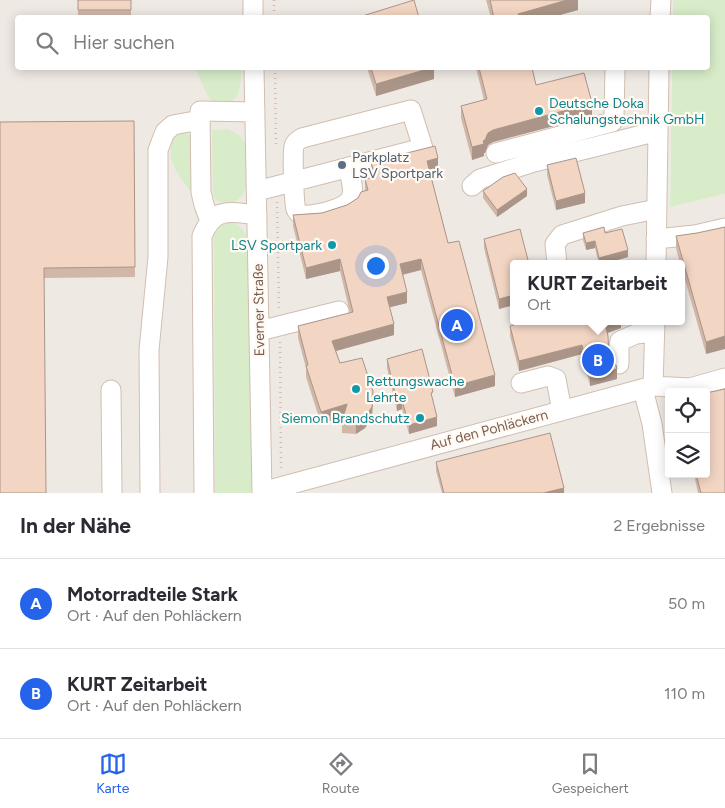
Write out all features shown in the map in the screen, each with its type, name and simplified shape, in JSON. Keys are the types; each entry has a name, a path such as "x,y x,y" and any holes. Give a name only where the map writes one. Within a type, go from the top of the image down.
{"street":[{"path":"253,0 253,15"},
{"path":"660,15 661,0"},
{"name":"Everner Straße","path":"254,70 262,492"},
{"path":"496,153 566,136 612,122 614,118 615,70"},
{"path":"656,260 659,70"},
{"path":"257,191 295,181 348,167 423,148 412,110 302,138 297,141 293,146 295,181 294,200 296,209 301,215 308,216 344,206 351,199 352,189 348,167"},
{"path":"210,221 201,192 200,111 255,112"},
{"path":"150,493 149,350 158,257 158,150 165,132 172,125 200,120"},
{"path":"472,186 480,180 534,162 658,131"},
{"path":"556,260 555,244 562,236 622,216 657,209"},
{"path":"204,493 202,236 206,226 214,216 226,212 257,215"},
{"path":"656,239 695,235 725,228"},
{"path":"259,331 339,311"},
{"path":"619,364 620,341 654,326 648,387 662,493"},
{"path":"521,383 548,376 556,379 562,410"},
{"name":"Auf den Pohläckern","path":"262,492 648,387 690,388 725,378"},
{"path":"111,390 112,493"}],"path":[{"path":"274,0 274,15"},
{"path":"275,70 276,148"},
{"path":"276,186 282,486"}],"shaded area":[{"path":"0,0 673,0 673,15 15,15 15,70 672,70 670,207 725,194 725,493 0,493"}],"green space":[{"path":"673,0 725,0 725,194 670,207 672,70 710,70 710,15 673,15"},
{"path":"196,70 241,70 240,86 236,97 232,101 227,104 218,104 211,100"},
{"path":"229,129 240,136 246,145 247,186 242,196 233,204 217,201 213,196 212,130"},
{"path":"182,133 189,134 192,140 194,189 191,190 189,190 177,171 172,161 170,150 173,140"},
{"path":"226,222 240,227 248,239 255,493 215,493 214,231"}],"building":[{"path":"78,0 131,0 131,10 78,10"},
{"path":"414,0 418,15 366,15"},
{"path":"490,0 567,0 518,15 493,15"},
{"path":"372,70 424,70 376,84"},
{"name":"Deutsche Doka Schalungstechnik GmbH","path":"480,70 532,70 536,85 584,73 592,103 493,130 488,133 483,141 484,144 472,147 461,106 487,99"},
{"path":"134,121 135,267 44,268 46,493 0,493 0,122"},
{"path":"435,146 438,158 427,161 448,243 459,241 495,375 455,386 421,259 400,264 407,292 387,297 394,324 332,341 340,363 362,358 373,391 372,407 365,417 356,423 342,422 347,404 321,412 306,366 308,365 298,326 353,312 340,259 306,268 293,215 322,213 347,205 358,198 361,192 368,190 365,179 375,177 371,162"},
{"path":"576,158 585,193 556,201 547,165"},
{"path":"515,173 527,189 497,210 483,191 503,177"},
{"path":"604,227 605,233 622,229 628,250 599,258 595,241 586,243 583,233"},
{"path":"725,227 725,336 706,342 685,268 685,260 683,260 676,236"},
{"path":"520,229 528,260 510,260 510,296 499,299 484,239"},
{"path":"605,325 608,336 609,359 616,365 617,369 590,376 582,345 519,361 510,326"},
{"path":"422,349 437,417 409,425 402,400 397,402 387,359"},
{"path":"725,389 725,493 701,493 697,478 710,478 710,392"},
{"path":"550,433 564,488 543,493 444,493 436,462"}],"place":[{"name":"Deutsche Doka Schalungstechnik GmbH","path":"539,111"},
{"name":"Parkplatz LSV Sportpark","path":"342,165"},
{"name":"LSV Sportpark","path":"332,245"},
{"name":"Motorradteile Stark","path":"457,325"},
{"name":"KURT Zeitarbeit","path":"598,360"},
{"name":"Rettungswache Lehrte","path":"356,389"},
{"name":"Siemon Brandschutz","path":"420,418"}]}
